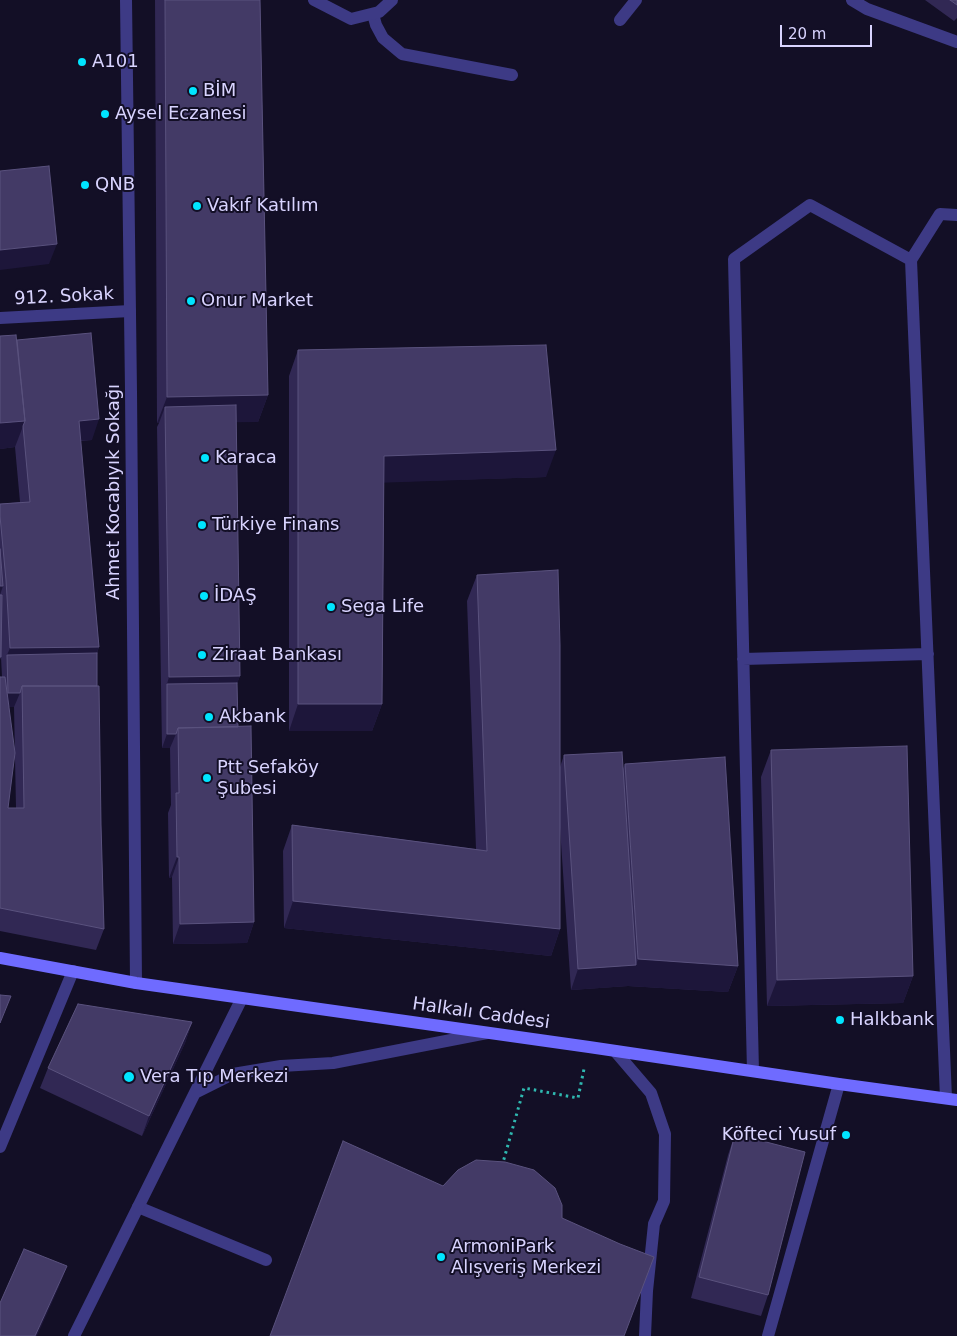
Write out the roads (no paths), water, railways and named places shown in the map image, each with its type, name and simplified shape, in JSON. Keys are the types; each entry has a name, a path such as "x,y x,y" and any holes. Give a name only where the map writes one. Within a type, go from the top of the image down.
{"main road":[{"name":"Halkalı Caddesi","path":"0,958 136,983 951,1099"}],"street":[{"name":"Ahmet Kocabıyık Sokağı","path":"126,0 136,983"},
{"path":"314,0 351,19 379,12 392,0"},
{"path":"620,20 636,0"},
{"path":"852,0 867,8 957,42"},
{"path":"373,14 382,38 402,54 512,75"},
{"path":"753,1071 734,259 810,205 911,260"},
{"path":"951,1099 928,654 911,260 940,214 957,215"},
{"name":"912. Sokak","path":"0,318 130,311"},
{"path":"743,659 928,654"},
{"path":"0,1146 72,971"},
{"path":"74,1336 242,998"},
{"path":"195,1093 233,1074 281,1066 332,1063 490,1033"},
{"path":"615,1051 651,1093 665,1134 664,1200 654,1224 647,1291 645,1336"},
{"path":"768,1336 838,1084"},
{"path":"138,1207 266,1260"}],"place":[{"name":"A101","path":"82,62"},
{"name":"BİM","path":"193,91"},
{"name":"Aysel Eczanesi","path":"105,114"},
{"name":"QNB","path":"85,185"},
{"name":"Vakıf Katılım","path":"197,206"},
{"name":"Onur Market","path":"191,301"},
{"name":"Karaca","path":"205,458"},
{"name":"Türkiye Finans","path":"202,525"},
{"name":"İDAŞ","path":"204,596"},
{"name":"Sega Life","path":"331,607"},
{"name":"Ziraat Bankası","path":"202,655"},
{"name":"Akbank","path":"209,717"},
{"name":"Ptt Sefaköy Şubesi","path":"207,778"},
{"name":"Halkbank","path":"840,1020"},
{"name":"Vera Tıp Merkezi","path":"129,1077"},
{"name":"Köfteci Yusuf","path":"846,1135"},
{"name":"ArmoniPark Alışveriş Merkezi","path":"441,1257"}]}
